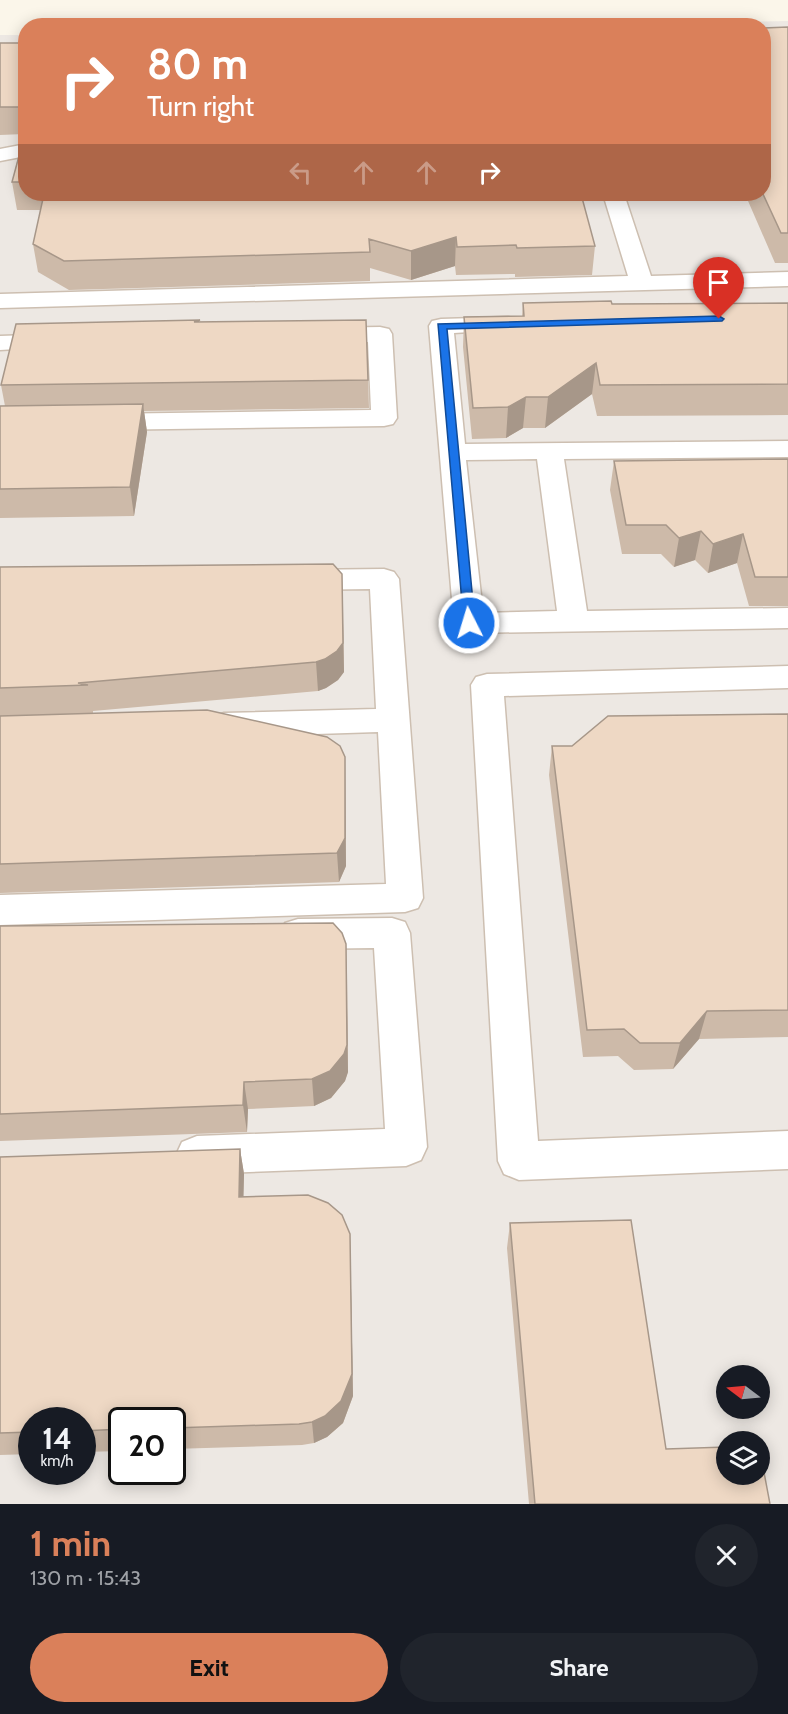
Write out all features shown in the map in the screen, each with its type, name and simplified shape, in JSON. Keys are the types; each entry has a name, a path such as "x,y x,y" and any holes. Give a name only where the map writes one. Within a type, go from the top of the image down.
{"lane":[{"path":"0,155 18,152"},
{"path":"615,201 642,283"},
{"path":"0,276 2,300 788,279"},
{"path":"537,323 441,326 469,623 788,618"},
{"path":"80,422 384,418 380,334 297,336"},
{"path":"0,343 83,341"},
{"path":"452,452 788,449"},
{"path":"549,451 573,621"},
{"path":"0,910 405,898 384,579 264,581"},
{"path":"788,677 487,685 519,1161 788,1150"},
{"path":"191,726 393,720"},
{"path":"0,937 392,933 406,1148 167,1156"}],"shaded area":[{"path":"771,21 788,21 788,1504 0,1504 0,35 18,35 18,201 771,201"}],"building":[{"path":"788,27 788,233 781,233 766,201 771,201 771,28"},
{"path":"0,43 18,43 18,107 0,107"},
{"path":"18,160 18,182 12,182"},
{"path":"42,201 583,201 595,246 457,247 456,237 411,251 369,239 370,252 64,261 33,244"},
{"path":"611,301 612,304 788,303 788,384 600,385 596,363 548,397 526,397 508,407 473,408 464,317 524,316 523,303"},
{"path":"200,320 194,322 366,320 368,380 1,385 16,324"},
{"path":"143,404 130,487 0,489 0,406"},
{"path":"788,459 788,577 755,577 743,534 713,544 701,531 679,538 666,525 626,525 614,461"},
{"path":"333,564 342,574 343,643 337,651 325,659 316,662 78,683 88,685 0,688 0,567"},
{"path":"207,710 327,737 340,746 345,757 345,838 337,853 0,864 0,716"},
{"path":"788,714 788,1010 707,1011 680,1043 640,1043 624,1029 587,1030 552,746 572,746 608,716"},
{"path":"333,923 342,933 346,944 347,1045 344,1054 330,1071 312,1079 244,1082 243,1105 0,1114 0,926"},
{"path":"240,1149 239,1197 308,1195 328,1203 342,1215 350,1234 352,1374 341,1401 325,1416 312,1422 186,1428 186,1407 108,1407 108,1430 96,1430 96,1407 18,1407 18,1432 0,1433 0,1157"},
{"path":"631,1220 666,1449 716,1447 716,1485 766,1485 770,1504 535,1504 510,1223"}],"route":[{"path":"469,623 441,326 719,319"}]}
